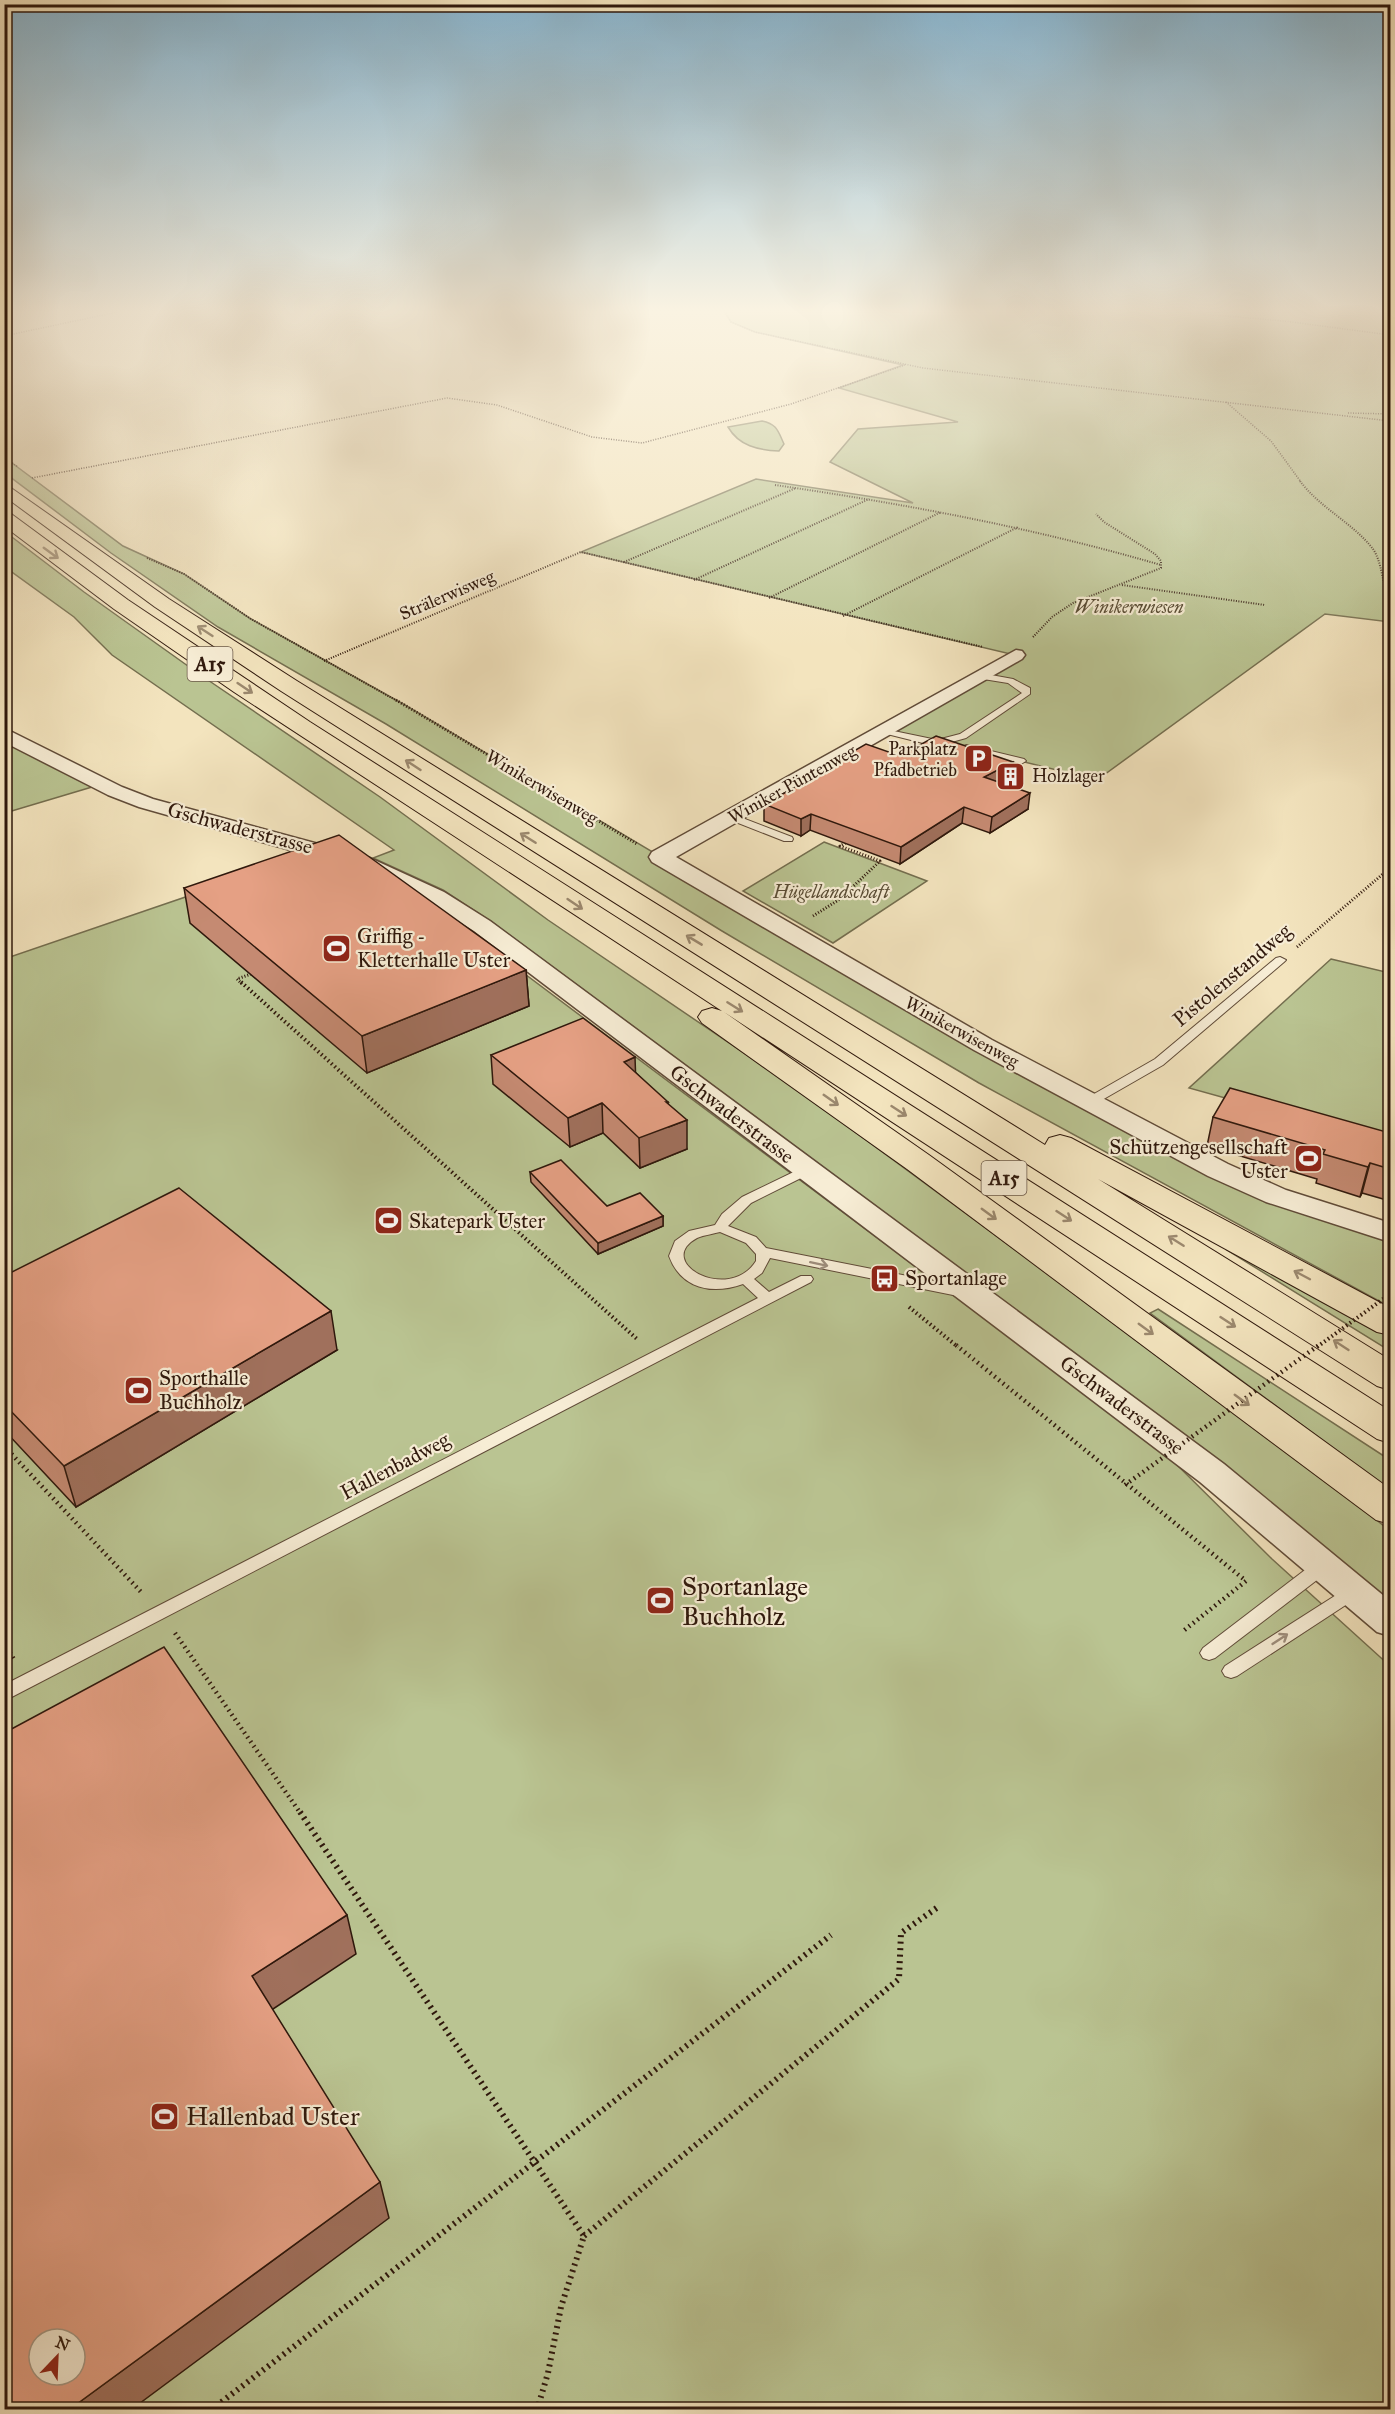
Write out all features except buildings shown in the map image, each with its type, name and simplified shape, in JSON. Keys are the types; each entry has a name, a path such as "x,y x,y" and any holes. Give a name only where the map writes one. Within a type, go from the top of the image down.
{"highway":[{"name":"A15","path":"4,488 152,596 289,686 481,809 782,994 1390,1377"},
{"name":"A15","path":"4,517 131,610 262,700 614,931 1207,1308 1390,1429"},
{"path":"614,931 623,956 918,1162 1390,1509"},
{"path":"782,994 852,1025 1032,1129 1390,1323"}],"street":[{"name":"Winiker Püntenweg","path":"660,857 884,732 1016,655"},
{"name":"Gschwaderstrasse","path":"4,734 115,791 146,803 332,853 400,878 482,926 1212,1473 1355,1590 1390,1622"},
{"name":"Winikerwisenweg","path":"660,857 983,1045 1218,1170 1276,1196 1390,1233"}],"lane":[{"path":"935,743 963,736 1026,694 1027,690 1019,684 980,676"},
{"path":"884,732 1022,761"},
{"path":"732,817 788,839"},
{"name":"Pistolenstandweg","path":"1091,1101 1159,1062 1280,960"},
{"path":"720,1228 727,1215 747,1199 806,1170"},
{"path":"720,1228 748,1236 757,1243 762,1252 762,1262 756,1271 746,1279 733,1284 702,1283 680,1269 676,1260 676,1250 682,1241 692,1234 720,1228"},
{"path":"762,1252 975,1294"},
{"path":"746,1279 767,1298"},
{"name":"Hallenbadweg","path":"4,1694 655,1355 806,1279"},
{"path":"1209,1653 1324,1565"},
{"path":"1231,1671 1355,1590"}],"path":[{"path":"42,486 32,478 314,424"},
{"path":"553,424 599,439 622,443 642,443 716,424"},
{"path":"1251,424 1271,441 1310,495 1371,546 1379,559 1384,588 1390,598"},
{"path":"4,457 23,471"},
{"path":"775,485 942,511 1019,527 1162,565"},
{"path":"623,562 797,488"},
{"path":"694,580 870,499"},
{"path":"769,598 942,511"},
{"path":"1096,514 1104,522 1155,554 1162,565"},
{"path":"843,616 1019,527"},
{"name":"Strälerwisweg","path":"324,661 581,552 623,562"},
{"name":"Winikerwisenweg","path":"141,555 184,574 251,619 405,705 660,857"},
{"path":"623,562 843,616 1016,655 1063,607 1119,584 1156,572 1162,565"},
{"path":"1119,584 1265,606"},
{"path":"782,929 830,907 878,863 840,846 851,840"},
{"name":"Pistolenstandweg","path":"1280,960 1390,868"},
{"path":"251,974 237,979 655,1355"},
{"path":"1125,1485 1390,1294"},
{"path":"900,1299 997,1381 1246,1581 1182,1632"},
{"path":"4,1446 160,1612 328,1853 584,2236"},
{"path":"537,2409 548,2373 561,2307 584,2236 899,1979 901,1933 938,1907"},
{"path":"211,2409 831,1935"}],"green space":[{"path":"747,424 770,424 774,426 784,444 779,451 750,446 738,439 728,427"},
{"name":"Winikerwiesen","path":"934,424 1390,424 1390,622 1325,614 1097,780 960,746 884,732 1015,655 581,552 756,479 913,503 830,462 858,429"},
{"path":"4,457 123,546 184,574 251,619 405,705 826,955 1276,1196 1390,1233 1390,1307 979,1083 722,931 386,724 218,627 111,553 5,473"},
{"path":"4,531 84,592 202,676 380,797 548,920 794,1087 1324,1477 1390,1531 1390,1602 1221,1462 492,922 443,890 373,858 394,850 112,655 74,617 5,567"},
{"path":"4,734 102,784 5,813"},
{"name":"Hügellandschaft","path":"824,842 927,881 833,943 743,891"},
{"name":"Sportanlage Buchholz","path":"323,850 462,927 1166,1454 1272,1559 1390,1666 1390,2409 5,2409 4,959"},
{"path":"1331,959 1390,973 1390,1165 1236,1101 1189,1088"},
{"path":"1231,1248 1390,1337 1390,1351 1227,1250"},
{"path":"1158,1309 1390,1460 1390,1490 1150,1313"}],"place":[{"name":"Parkplatz Pfadbetrieb","path":"978,759"},
{"name":"Holzlager","path":"1011,776"},
{"name":"Griffig - Kletterhalle Uster","path":"336,948"},
{"name":"Schützengesellschaft Uster","path":"1309,1159"},
{"name":"Skatepark Uster","path":"388,1221"},
{"name":"Sportanlage","path":"884,1278"},
{"name":"Sporthalle Buchholz","path":"138,1390"},
{"name":"Sportanlage Buchholz","path":"661,1601"},
{"name":"Hallenbad Uster","path":"165,2116"}]}
